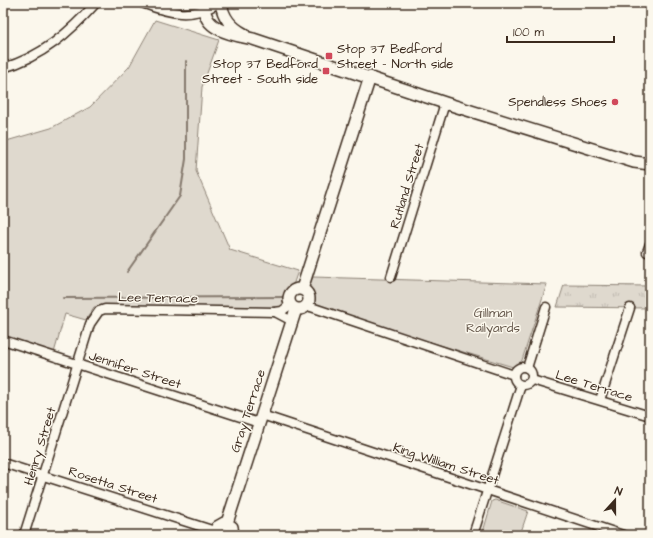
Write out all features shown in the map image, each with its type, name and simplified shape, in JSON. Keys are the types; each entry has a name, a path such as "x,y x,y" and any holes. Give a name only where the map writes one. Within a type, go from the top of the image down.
{"street":[{"path":"3,68 26,59 56,42 76,26 96,3"},
{"path":"142,3 176,13 220,3 224,14 231,25 253,39"},
{"path":"204,6 208,20 215,28 634,162 650,164"},
{"path":"302,289 370,78"},
{"name":"Rutland Street","path":"391,277 445,102"},
{"path":"647,252 650,244"},
{"path":"308,306 308,294 302,289 297,289 290,294 293,306 302,309 308,306 514,375 517,382 521,385 528,384 532,380 532,374 527,368"},
{"name":"Lee Terrace","path":"78,364 90,324 99,311 275,312 282,311 293,306"},
{"name":"Gray Terrace","path":"227,523 292,321 293,306"},
{"path":"527,368 546,308"},
{"path":"600,400 630,308"},
{"name":"Lee Terrace","path":"275,312 292,321"},
{"name":"Jennifer Street","path":"3,340 260,419"},
{"name":"Henry Street","path":"24,535 44,476 78,364"},
{"path":"514,375 519,369 527,368"},
{"name":"Lee Terrace","path":"532,380 650,416"},
{"path":"473,535 521,385"},
{"name":"King William Street","path":"260,419 623,535"},
{"name":"Rosetta Street","path":"3,463 216,533"},
{"path":"216,533 219,525 227,523 232,527 235,534"}],"green space":[{"path":"155,20 219,40 202,87 196,171 230,250 298,271 285,308 94,307 86,320 65,314 54,353 3,335 3,142 51,128 90,107 129,67"},
{"name":"Gillman Railyards","path":"313,277 547,284 521,363 513,367 311,306 307,288"},
{"path":"564,285 650,286 650,308 557,307"},
{"path":"495,500 528,511 520,535 491,535 483,532 492,501"}],"waterway":[{"path":"127,272 180,196 186,159 186,61"},
{"path":"63,298 285,297"}],"place":[{"name":"Stop 37 Bedford Street - North side","path":"329,56"},
{"name":"Stop 37 Bedford Street - South side","path":"326,71"},
{"name":"Spendless Shoes","path":"615,102"}]}
